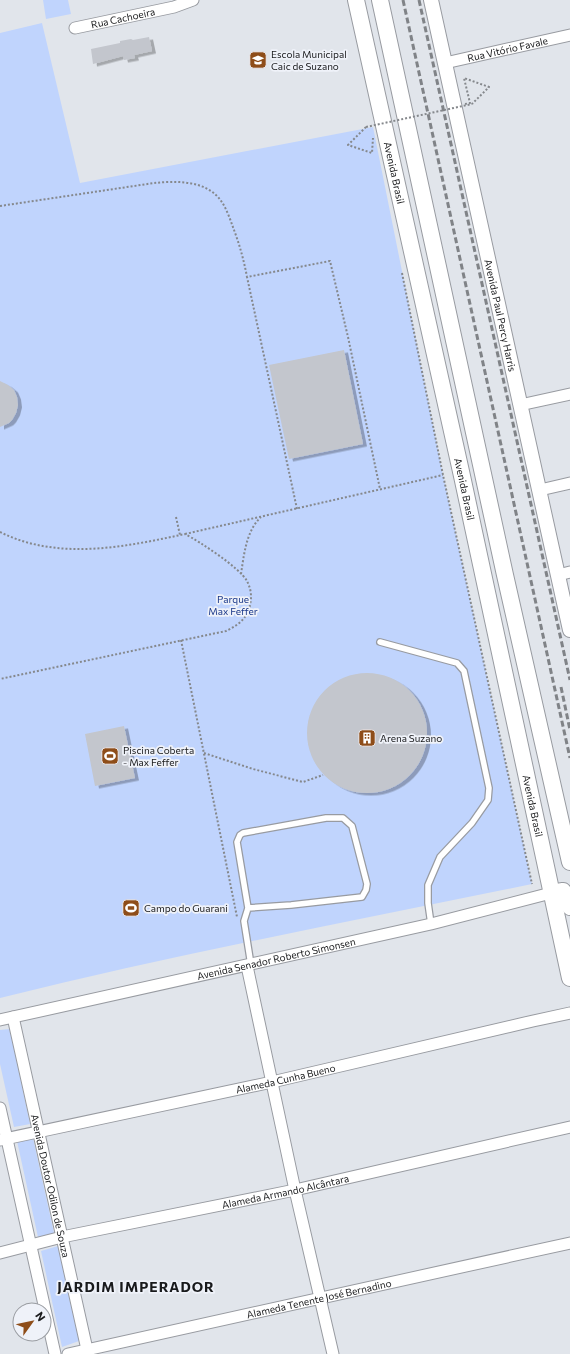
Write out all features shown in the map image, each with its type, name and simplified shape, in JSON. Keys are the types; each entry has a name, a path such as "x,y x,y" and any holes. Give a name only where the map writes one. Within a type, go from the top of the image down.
{"main road":[{"name":"Avenida Brasil","path":"356,0 462,476 482,577 570,978"},
{"path":"380,0 505,575 570,862"},
{"path":"399,195 411,191 419,182"},
{"path":"476,546 480,553 487,558 494,555 499,546"},
{"path":"482,577 487,567 491,565 499,567 505,575"},
{"path":"551,893 563,892 566,895 570,907"}],"street":[{"name":"Rua Cachoeira","path":"75,28 174,7 193,0"},
{"name":"Avenida Paul Percy Harris","path":"431,0 520,405 540,490 564,574 570,630"},
{"name":"Rua Vitório Favale","path":"445,63 570,35"},
{"path":"520,405 570,394"},
{"path":"540,490 570,483"},
{"name":"Avenida Senador Roberto Simonsen","path":"0,1020 431,924 551,893"},
{"path":"249,965 295,1190 333,1354"},
{"name":"Alameda Cunha Bueno","path":"4,1140 272,1082 570,1013"},
{"name":"Avenida Doutor Odilon de Souza","path":"13,1017 88,1352"},
{"path":"0,1108 4,1140 55,1354"},
{"name":"Alameda Armando Alcântara","path":"0,1253 62,1237 295,1190 570,1127"},
{"name":"Alameda Tenente José Bernadino","path":"68,1354 88,1352 321,1298 570,1243"}],"lane":[{"path":"380,642 457,663 464,670 490,788 488,800 472,823 440,858 428,886 428,903 431,924"},
{"path":"248,908 291,905 362,896 366,890 367,884 352,826 343,818 326,818 243,833 240,835 237,842 248,908 244,921 249,965"}],"path":[{"path":"376,142 374,134 372,153 348,145 366,127 472,104 489,87 464,78 470,103"},
{"path":"0,206 172,181 191,183 207,189 218,197 227,211 243,256 297,509"},
{"path":"247,277 330,261 380,488"},
{"path":"401,266 443,474 532,884"},
{"path":"0,532 10,537 50,547 80,550 117,547 262,517 443,474"},
{"path":"176,517 180,535"},
{"path":"241,574 250,534 256,522 262,517"},
{"path":"0,679 226,631 234,628 244,619 250,608 251,592 246,580 218,555 185,534"},
{"path":"181,640 238,920"},
{"path":"204,753 253,769 304,782 324,775"}],"green space":[{"path":"43,0 68,0 71,14 46,19"},
{"name":"Parque Max Feffer","path":"42,23 80,183 373,127 443,475 532,884 199,952 0,998 0,33"},
{"path":"10,1029 30,1124 14,1127 0,1064 0,1030"},
{"path":"33,1138 54,1233 38,1237 17,1141"},
{"path":"58,1246 79,1341 62,1347 41,1251"}],"building":[{"path":"149,37 152,51 134,55 135,58 124,60 123,56 93,64 91,49 120,43 120,41"},
{"path":"344,350 363,444 289,459 269,365"},
{"path":"0,381 14,390 18,405 12,420 0,427"},
{"name":"Arena Suzano","path":"367,673 390,677 410,690 423,710 427,733 423,756 410,776 390,789 367,793 344,789 324,776 311,756 307,733 311,710 324,690 344,677"},
{"name":"Piscina Coberta - Max Feffer","path":"124,726 135,778 95,786 85,734"}],"railway":[{"path":"403,0 570,758"},
{"path":"419,0 570,680"},
{"path":"561,687 570,730"}],"place":[{"name":"Escola Municipal Caic de Suzano","path":"258,60"},
{"name":"Arena Suzano","path":"367,738"},
{"name":"Piscina Coberta - Max Feffer","path":"110,756"},
{"name":"Campo do Guarani","path":"131,908"}],"district":[{"name":"JARDIM IMPERADOR","path":"136,1286"}]}
